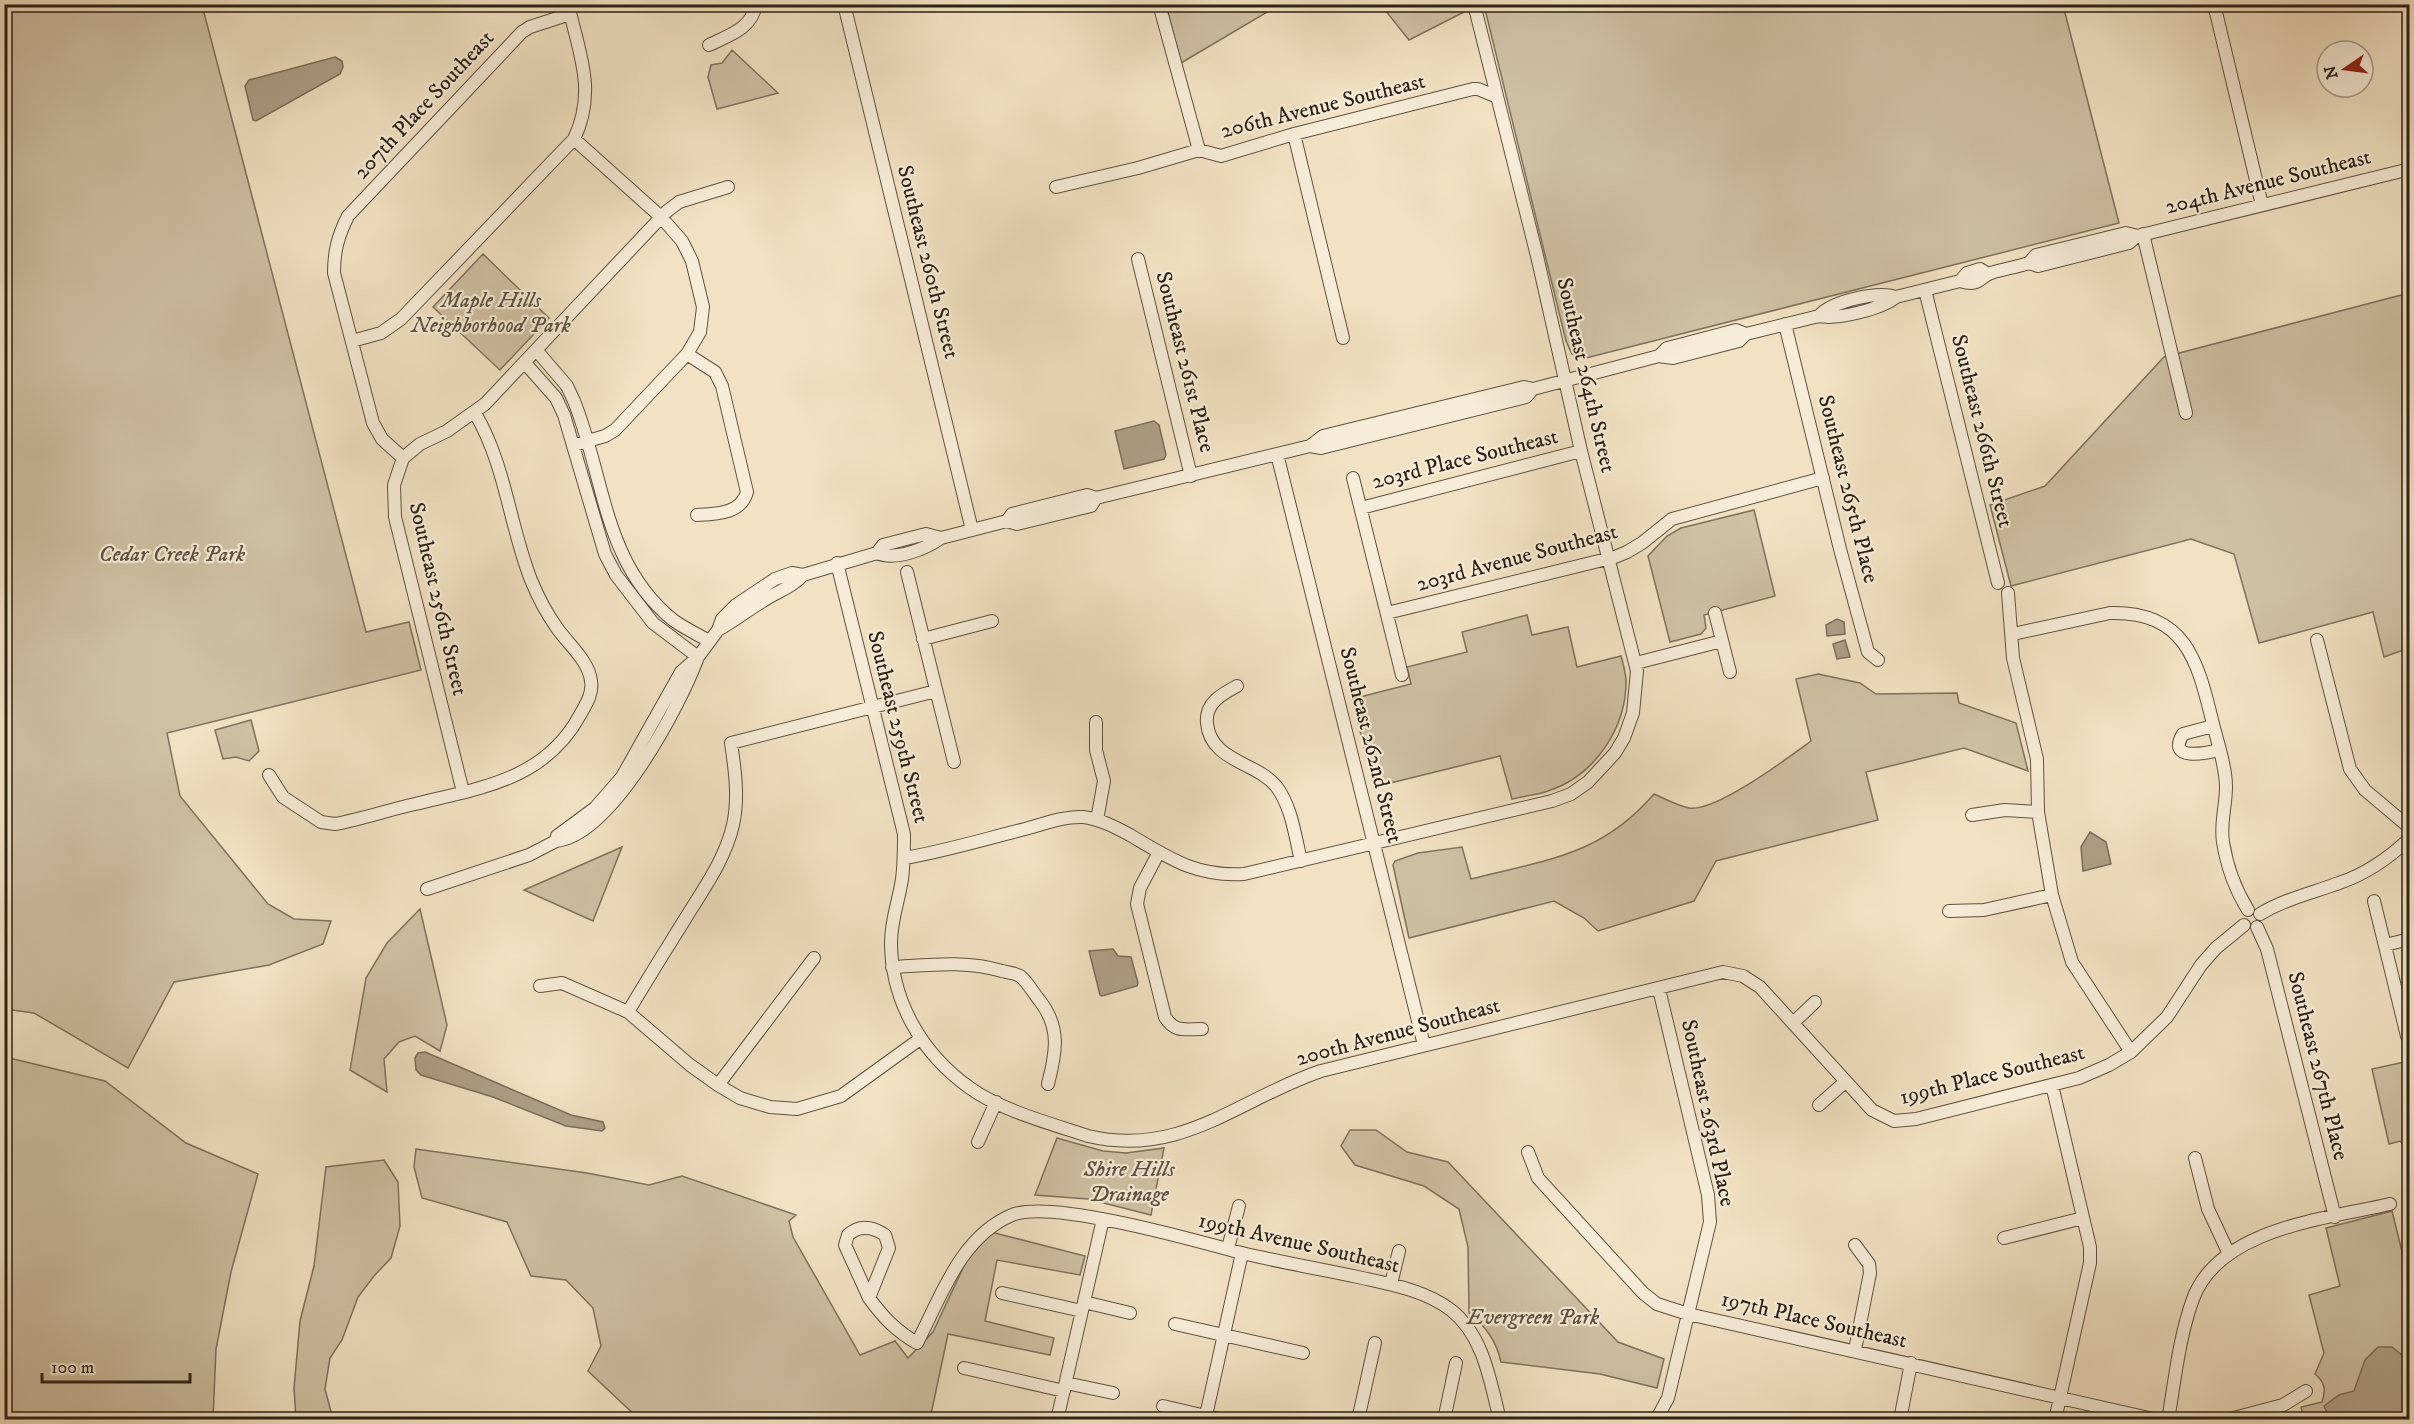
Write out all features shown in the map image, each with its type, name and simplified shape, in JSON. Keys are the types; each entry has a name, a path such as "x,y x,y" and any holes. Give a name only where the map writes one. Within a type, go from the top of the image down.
{"street":[{"path":"709,45 747,25 753,18 756,4"},
{"name":"Southeast 260th Street","path":"844,4 972,530"},
{"path":"1160,4 1199,150"},
{"name":"Southeast 264th Street","path":"1097,820 1183,866 1225,876 1244,874 1561,798 1588,782 1615,753 1624,738 1633,713 1637,686 1636,663 1581,451 1537,256 1495,96 1474,4"},
{"path":"2214,4 2262,205"},
{"path":"569,9 586,80 586,102 582,123 574,139 401,319 381,333 352,341 377,432 382,439 404,458 420,444 447,431 475,413 537,351 661,217 679,202 728,187"},
{"name":"207th Place Southeast","path":"352,341 334,273 334,252 339,233 348,216 522,32 569,9"},
{"name":"206th Avenue Southeast","path":"1056,187 1138,168 1199,150 1221,156 1294,134 1473,90 1478,89 1495,96"},
{"path":"1294,134 1343,338"},
{"path":"574,139 661,217 688,250 703,307 700,332 687,354 615,430 581,444"},
{"name":"204th Avenue Southeast","path":"427,889 529,855 556,842 567,840 583,830 626,788 648,756 691,675 698,657 718,630 796,582 803,575 877,553 887,557 929,546 941,538 1007,521 1012,514 1023,511 1087,495 1096,498 1310,446 1323,436 1524,387 1533,389 1565,381 1659,356 1667,348 1736,330 1746,334 1819,316 1827,307 1884,294 1896,297 1960,281 1966,273 1980,269 1988,274 2030,263 2036,255 2126,233 2140,235 2409,169"},
{"path":"2140,235 2186,413"},
{"name":"Southeast 261st Place","path":"1138,259 1191,476"},
{"name":"Southeast 266th Street","path":"1924,290 1998,583"},
{"name":"Southeast 265th Place","path":"1785,324 1868,652 1878,660"},
{"path":"537,351 567,386 580,414 581,444 597,532 616,575 653,623 698,657"},
{"path":"687,354 715,372 722,386 747,492 745,501 737,508 717,514 697,514"},
{"path":"525,363 556,398 581,444 627,564 655,602 674,620 709,641"},
{"path":"269,775 283,797 321,822 335,824 504,781 540,762 554,751 575,724 590,697 591,679 586,664 556,626 533,585 523,560 494,448 475,413"},
{"name":"203rd Place Southeast","path":"1361,508 1581,451"},
{"name":"Southeast 262nd Street","path":"1277,454 1424,1045"},
{"name":"Southeast 256th Street","path":"404,458 394,485 395,517 463,792"},
{"name":"203rd Avenue Southeast","path":"1387,613 1609,558 1627,552 1664,524 1680,516 1823,477"},
{"path":"1353,478 1402,675"},
{"name":"Southeast 259th Street","path":"837,564 900,812 904,858 891,938 892,967 903,1005 920,1039"},
{"path":"907,572 954,762"},
{"path":"2008,593 2013,634 2013,658 2037,759 2038,812 2052,895 2072,962 2131,1052"},
{"path":"1715,613 1730,672"},
{"path":"2013,634 2110,613 2127,613 2160,622 2190,653 2199,670 2226,787 2222,825 2223,841 2236,889 2254,912 2262,921 2257,927 2251,929 2244,925 2243,917 2254,912 2357,876 2382,862 2409,838"},
{"path":"923,639 992,621"},
{"path":"1636,663 1722,640"},
{"path":"2317,640 2350,769 2365,789 2409,828"},
{"path":"1237,686 1219,696 1211,704 1206,718 1210,738 1223,753 1258,772 1274,784 1289,810 1301,861"},
{"path":"628,1012 711,877 727,844 733,824 735,801 735,773 730,743 936,691"},
{"path":"904,858 1065,819 1082,817 1097,820 1104,782 1096,750 1096,722"},
{"path":"2213,726 2183,734 2179,742 2180,747 2191,756 2219,750"},
{"path":"1972,815 2005,810 2038,812"},
{"path":"1159,852 1140,888 1138,911 1165,1017 1171,1026 1178,1029 1202,1029"},
{"path":"1949,910 1984,910 2052,895"},
{"path":"2374,901 2406,1036"},
{"name":"199th Place Southeast","path":"1743,976 1760,987 1872,1110 1887,1119 1902,1121 1934,1116 2052,1085 2093,1072 2131,1052 2167,1017 2201,965 2216,948 2244,925"},
{"name":"Southeast 267th Place","path":"2257,927 2267,949 2335,1217"},
{"path":"2385,945 2409,939"},
{"path":"718,1084 814,958"},
{"path":"892,967 982,965 1020,976 1053,1023 1056,1056 1048,1084"},
{"name":"200th Avenue Southeast","path":"920,1039 940,1063 971,1089 996,1102 1068,1130 1103,1140 1133,1142 1168,1138 1188,1132 1303,1077 1723,972 1743,976"},
{"path":"540,986 562,983 628,1012 690,1065 718,1084 740,1098 770,1107 797,1109 841,1096 920,1039"},
{"name":"Southeast 263rd Place","path":"1656,1419 1668,1398 1710,1222 1708,1195 1659,988"},
{"path":"1793,1023 1815,1002"},
{"path":"1819,1105 1845,1082"},
{"path":"2052,1085 2090,1247 2090,1263 2055,1419"},
{"path":"978,1142 996,1102"},
{"name":"197th Place Southeast","path":"1528,1152 1538,1178 1643,1293 1657,1304 1688,1314 1855,1350 2059,1399 2158,1419"},
{"path":"2195,1158 2208,1209 2229,1254"},
{"path":"2168,1419 2193,1298 2207,1275 2229,1254 2268,1232 2390,1204"},
{"path":"1228,1248 1239,1206"},
{"name":"199th Avenue Southeast","path":"869,1298 884,1319 899,1333 917,1343 965,1251 993,1224 1015,1214 1043,1211 1103,1219 1391,1284 1427,1296 1451,1310 1477,1342 1485,1360 1500,1419"},
{"path":"2004,1238 2083,1218"},
{"path":"1057,1419 1103,1219"},
{"path":"865,1228 875,1229 885,1235 888,1248 869,1298 845,1245 852,1231 865,1228"},
{"path":"1855,1245 1869,1264 1870,1273 1855,1350"},
{"path":"1391,1284 1399,1251"},
{"path":"1205,1417 1242,1252"},
{"path":"1002,1293 1130,1313"},
{"path":"1175,1324 1303,1353"},
{"path":"1358,1419 1376,1343"},
{"path":"1444,1419 1456,1363"},
{"path":"1900,1419 1911,1364"},
{"path":"964,1368 1113,1394"},
{"path":"2226,1419 2283,1405 2306,1390"},
{"path":"1163,1406 1205,1417 1223,1419"}],"green space":[{"name":"Cedar Creek Park","path":"4,5 202,5 366,632 409,622 421,670 167,733 180,796 268,904 294,919 331,921 323,944 269,965 174,982 128,1068 34,1013 5,1009"},
{"path":"1166,5 1273,5 1269,11 1181,63"},
{"path":"1381,5 1465,5 1466,11 1409,40"},
{"path":"1484,5 2063,5 2119,223 1586,358 1572,354 1566,341"},
{"path":"732,50 778,93 717,109 708,77 711,65 722,63"},
{"name":"Maple Hills Neighborhood Park","path":"483,254 549,318 500,370 433,307"},
{"path":"2409,293 2409,648 2384,657 2373,612 2259,643 2234,554 2191,539 2011,586 1990,505 2045,486 2164,357"},
{"path":"1754,510 1775,596 1704,615 1706,628 1701,634 1670,642 1648,556 1667,536 1681,528"},
{"path":"1527,615 1532,635 1568,627 1577,667 1621,656 1626,679 1621,715 1614,732 1594,762 1565,784 1544,792 1512,799 1500,756 1374,787 1352,699 1411,684 1407,667 1467,652 1462,632"},
{"path":"1818,674 1860,683 1876,694 1957,693 1959,703 2016,723 2028,771 1964,748 1866,772 1878,820 1716,861 1694,901 1598,931 1584,918 1554,901 1409,938 1393,865 1395,861 1418,853 1462,847 1471,879 1547,860 1592,843 1634,815 1654,794 1689,808 1716,802 1752,782 1811,741 1796,679"},
{"path":"251,720 259,751 249,761 236,757 223,759 215,730"},
{"path":"622,847 593,921 524,890"},
{"path":"420,909 447,1025 440,1051 415,1036 399,1042 384,1059 387,1092 350,1070 366,978 387,943"},
{"path":"5,1057 105,1081 186,1143 258,1174 231,1272 216,1349 213,1419 5,1419"},
{"path":"2410,1061 2409,1151 2400,1141 2389,1144 2372,1069"},
{"name":"Evergreen Park","path":"1350,1130 1376,1130 1407,1152 1448,1162 1618,1342 1664,1359 1657,1388 1600,1374 1501,1362 1489,1334 1469,1313 1468,1247 1459,1209 1424,1186 1355,1165 1341,1146"},
{"name":"Shire Hills Drainage","path":"1057,1138 1103,1151 1126,1153 1164,1148 1151,1215 1088,1199 1035,1195"},
{"path":"416,1149 587,1173 649,1185 682,1176 796,1215 789,1221 793,1237 860,1355 895,1341 908,1358 933,1332 970,1253 991,1232 1085,1256 1080,1275 997,1260 985,1321 1054,1338 1050,1355 948,1334 930,1419 639,1419 588,1371 601,1346 593,1308 566,1280 531,1276 507,1222 422,1198 414,1167"},
{"path":"384,1160 398,1182 400,1226 391,1258 358,1297 342,1340 330,1358 325,1389 333,1419 296,1419 294,1388 300,1321 314,1266 326,1167"},
{"path":"2392,1211 2409,1280 2409,1419 2304,1419 2301,1407 2322,1402 2324,1394 2323,1383 2315,1374 2324,1353 2309,1295 2340,1286 2326,1228"}],"shaded area":[{"path":"335,57 342,61 343,67 340,74 256,121 253,120 245,86 249,80"},
{"path":"1154,421 1159,425 1166,455 1164,459 1124,469 1115,431"},
{"path":"1837,619 1844,622 1845,634 1827,636 1826,625"},
{"path":"1845,640 1850,657 1837,659 1833,644"},
{"path":"2090,832 2106,842 2111,864 2083,871 2081,847"},
{"path":"1113,949 1118,956 1131,957 1138,983 1137,986 1102,996 1089,951"},
{"path":"425,1052 571,1115 603,1122 605,1128 602,1131 566,1126 493,1097 421,1075 416,1070 415,1058 418,1053"},
{"path":"2378,1347 2392,1347 2409,1361 2409,1418 2330,1419 2324,1406 2339,1395 2354,1391 2365,1360"}]}
